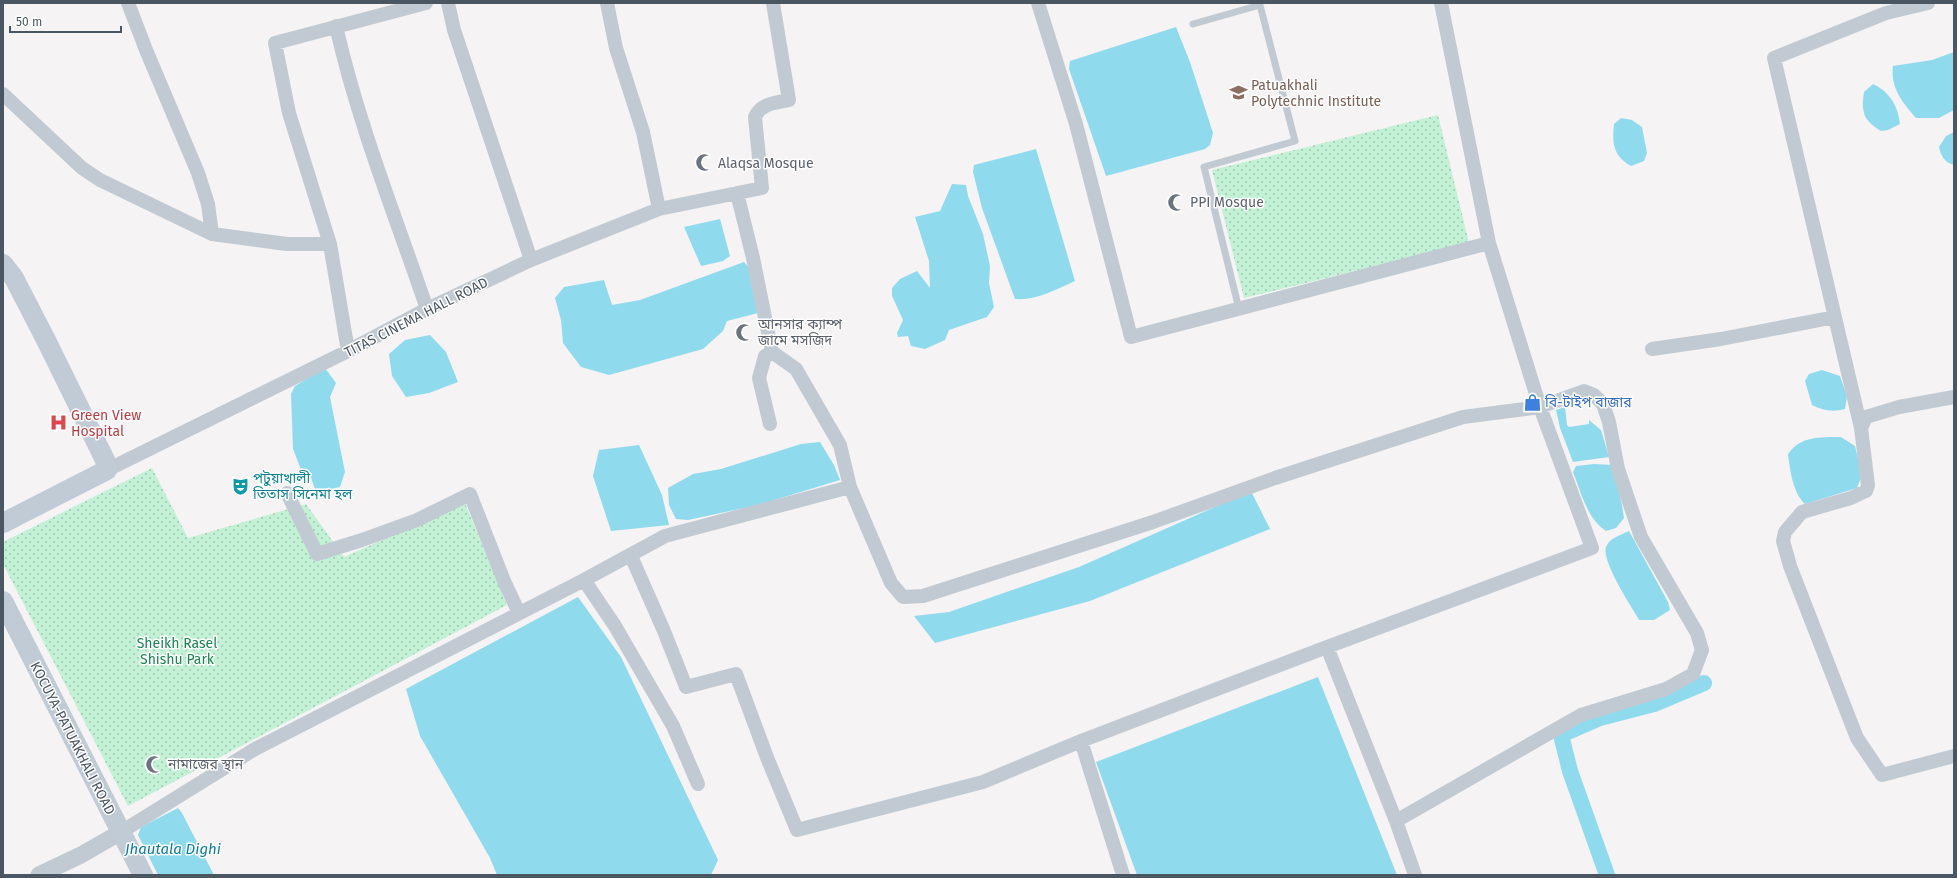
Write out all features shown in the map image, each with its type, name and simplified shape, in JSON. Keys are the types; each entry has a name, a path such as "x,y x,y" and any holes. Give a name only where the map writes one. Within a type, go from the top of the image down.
{"main road":[{"path":"3,264 14,278 46,340 105,460 107,470 3,523"},
{"name":"KOCUYA-PATUAKHALI ROAD","path":"3,601 143,875"}],"street":[{"path":"128,3 146,50 198,173 208,204 212,234"},
{"path":"348,351 330,244 290,113 275,43 426,3"},
{"path":"448,3 454,30 531,260"},
{"path":"607,3 616,48 643,132 659,209"},
{"name":"TITAS CINEMA HALL ROAD","path":"107,470 348,351 427,309 531,260 659,209 762,188 755,117 758,111 764,106 789,100 772,3"},
{"path":"1038,3 1076,124 1131,337 1489,243"},
{"path":"631,556 664,631 686,688 736,674 768,760 797,830 983,782 1081,741 1592,548 1540,407 1489,243 1441,3"},
{"path":"1928,3 1886,13 1774,58 1861,428 1868,485 1866,491 1851,498 1802,512 1785,532 1783,541 1785,551 1857,738 1882,775 1954,756"},
{"path":"336,26 344,61 370,150 427,309"},
{"path":"3,94 82,168 100,180 212,234 287,244 330,244"},
{"path":"737,193 753,258 772,352 796,369 840,445 850,487 891,583 903,597 923,596 1146,524 1275,478 1463,417 1540,407 1584,391 1594,394 1603,404 1609,422 1618,469 1641,537 1697,633 1702,650 1693,674 1666,689 1581,715 1396,821"},
{"path":"1652,349 1721,339 1835,317"},
{"path":"770,424 759,378 765,356 772,352"},
{"path":"1861,428 1866,416 1899,407 1954,397"},
{"path":"39,875 81,855 121,832 255,749 631,556 665,536 850,487"},
{"path":"288,493 317,554 362,540 417,520 470,494 504,581 519,613"},
{"path":"584,580 616,626 673,726 698,784"},
{"path":"1327,647 1396,821 1415,875"},
{"path":"1081,741 1123,875"}],"lane":[{"path":"1193,24 1260,5 1295,141 1204,167 1239,309"}],"green space":[{"path":"1438,115 1469,243 1244,298 1212,170"},
{"name":"Sheikh Rasel Shishu Park","path":"152,468 188,538 306,504 344,557 465,503 507,605 128,806 3,564 3,542"}],"water":[{"path":"1176,27 1190,62 1213,133 1210,145 1205,149 1106,176 1069,69 1070,61"},
{"path":"1954,52 1954,110 1939,118 1916,118 1898,95 1894,81 1893,66 1932,60"},
{"path":"1873,84 1884,91 1892,100 1899,117 1900,124 1888,130 1881,131 1870,123 1863,110 1864,92"},
{"path":"1621,118 1632,120 1642,127 1647,153 1644,161 1631,166 1620,158 1615,148 1613,137 1614,124"},
{"path":"1954,132 1954,165 1944,158 1939,147 1946,136"},
{"path":"1036,149 1075,281 1038,296 1015,299 982,208 973,172 974,165"},
{"path":"952,184 966,185 968,196 983,234 990,266 989,283 994,307 987,317 949,330 945,340 925,349 911,346 908,336 898,337 897,333 903,320 892,296 892,288 900,279 917,271 930,288 929,261 915,217 940,211"},
{"path":"720,219 730,256 723,261 701,266 684,227"},
{"path":"744,262 749,268 758,313 727,321 723,331 703,349 609,375 581,367 563,343 561,320 555,298 564,287 604,280 612,305 640,300"},
{"path":"430,335 446,352 458,382 429,393 406,397 392,376 389,354 405,340"},
{"path":"325,368 336,383 330,397 345,472 340,487 316,492 309,472 302,472 293,449 291,394 295,386"},
{"path":"1822,370 1840,376 1847,396 1845,409 1828,410 1820,409 1812,405 1805,381 1809,374"},
{"path":"1565,407 1567,425 1569,427 1589,424 1589,420 1601,430 1609,457 1573,462 1560,428 1556,410"},
{"path":"1841,437 1855,446 1862,475 1857,488 1805,504 1795,488 1788,454 1793,448 1805,441 1819,438"},
{"path":"820,442 834,465 840,480 758,505 688,520 676,519 669,505 668,488 693,474 721,469 801,444"},
{"path":"639,445 662,495 669,525 611,531 593,476 599,450"},
{"path":"1594,464 1613,465 1622,505 1624,518 1616,528 1606,531 1599,526 1589,512 1573,472 1576,466"},
{"path":"1251,491 1270,529 1090,601 935,643 914,616 949,612 1079,567"},
{"path":"1629,531 1668,602 1670,610 1654,620 1639,620 1617,582 1608,562 1606,547 1610,541"},
{"path":"578,597 621,657 718,860 711,875 497,875 490,858 420,736 406,689"},
{"path":"1318,677 1397,875 1137,875 1096,762"},
{"name":"Jhautala Dighi","path":"178,808 214,875 158,875 138,835 141,827"}],"waterway":[{"path":"1607,875 1570,771 1561,735 1600,718 1654,704 1704,683"}],"place":[{"name":"Patuakhali Polytechnic Institute","path":"1238,93"},
{"name":"Alaqsa Mosque","path":"705,163"},
{"name":"PPI Mosque","path":"1177,202"},
{"name":"আনসার ক্যাম্প জামে মসজিদ","path":"745,332"},
{"name":"বি-টাইপ বাজার","path":"1532,402"},
{"name":"Green View Hospital","path":"58,423"},
{"name":"পটুয়াখালী তিতাস সিনেমা হল","path":"240,486"},
{"name":"নামাজের স্থান","path":"155,764"}]}
